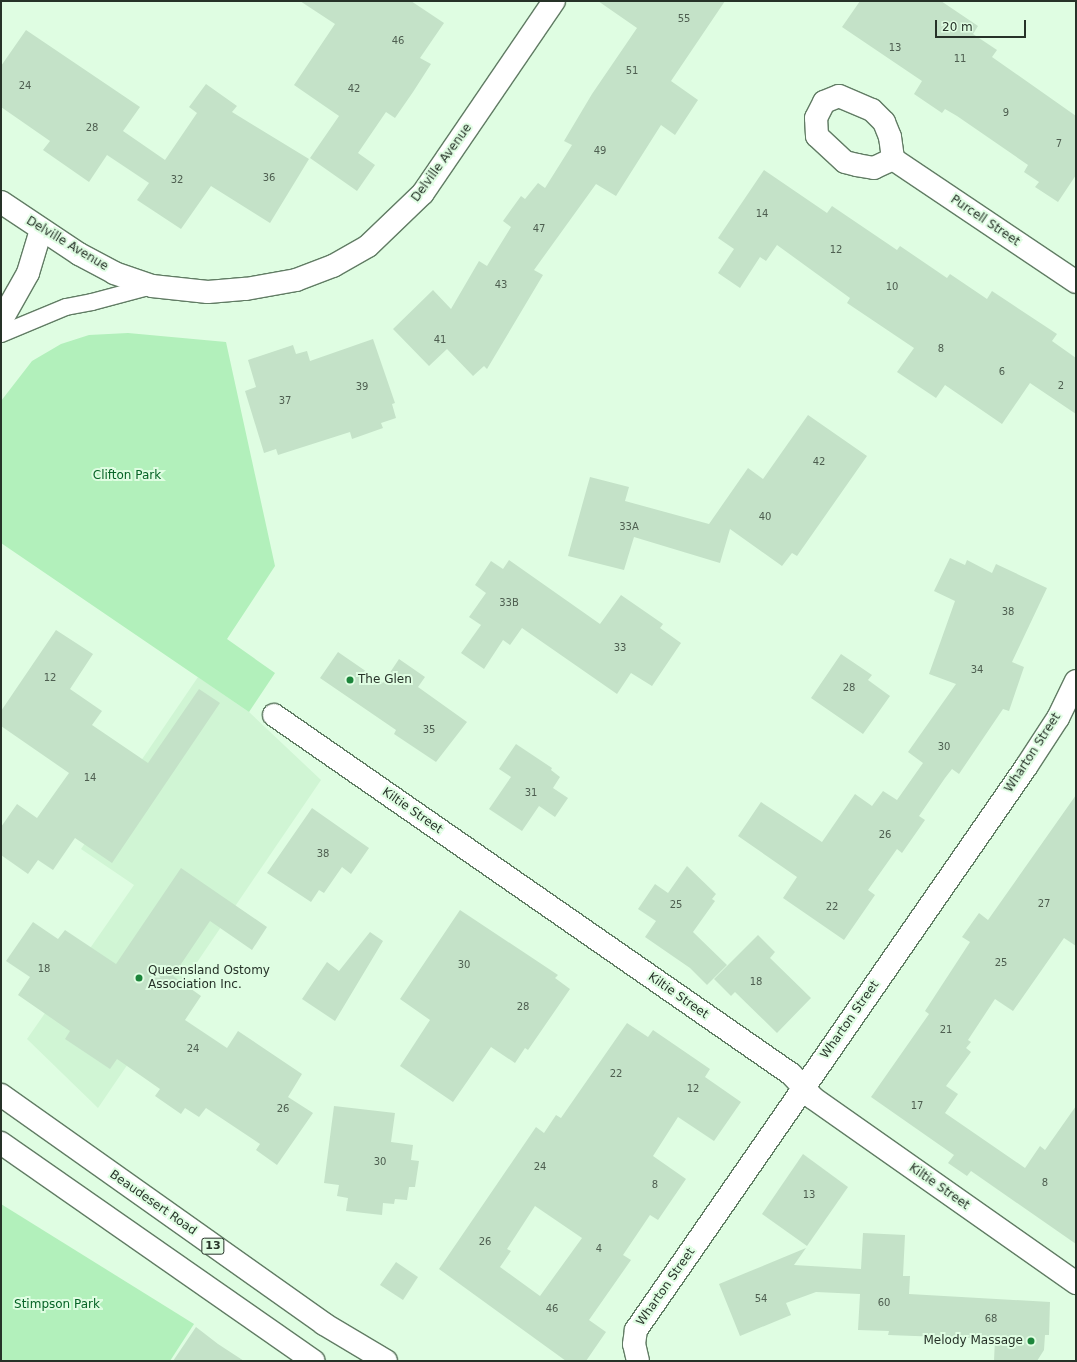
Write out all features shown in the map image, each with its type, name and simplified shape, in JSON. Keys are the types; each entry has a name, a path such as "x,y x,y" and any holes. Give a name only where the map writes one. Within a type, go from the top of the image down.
{"main road":[{"name":"Delville Avenue","path":"1,202 41,230 114,273 152,286 208,292 246,290 296,280 333,266 368,246 423,193 554,1"},
{"name":"Purcell Street","path":"894,159 1076,282"},
{"path":"1,321 28,273 41,230"},
{"name":"Wharton Street","path":"638,1361 634,1344 636,1330 1026,767 1058,718 1076,681"},
{"name":"Kiltie Street","path":"274,715 792,1074 813,1098 1076,1284"},
{"name":"Beaudesert Road","path":"1,1095 324,1324 386,1361"},
{"path":"1,1143 314,1361"}],"lane":[{"path":"1,334 66,306 92,302 152,286"}],"shaded area":[{"path":"198,677 249,712 321,780 98,1108 27,1039 134,885 81,849"}],"green space":[{"name":"Clifton Park","path":"128,333 226,342 275,566 227,639 275,673 249,712 1,543 1,401 32,361 61,344 89,335"},
{"name":"Stimpson Park","path":"1,1204 194,1324 170,1361 1,1361"}],"building":[{"path":"300,1 411,1 444,23 420,58 431,64 413,92 395,118 386,112 358,153 375,165 357,191 310,158 339,116 294,85 335,24"},
{"path":"598,1 725,1 671,81 698,100 675,135 661,125 616,196 596,184 534,270 543,275 487,369 484,366 473,376 447,349 429,366 393,329 433,290 451,309 479,261 487,266 511,227 503,221 521,196 525,199 538,183 545,188 572,145 564,141 592,94 637,28"},
{"path":"860,1 941,1 978,26 973,34 997,50 992,57 1076,116 1076,175 1058,202 1035,187 1039,182 1024,172 1028,165 957,116 945,109 942,113 914,94 922,81 842,27"},
{"path":"26,30 140,107 123,131 165,160 197,113 189,107 206,84 237,106 232,112 309,159 270,223 211,186 181,229 137,200 149,183 107,155 89,182 43,150 50,141 1,107 1,66"},
{"path":"764,170 827,213 832,206 897,250 900,246 947,278 950,274 987,299 992,291 1057,334 1052,341 1076,358 1076,414 1030,383 1002,424 945,385 936,398 897,372 914,348 847,303 850,298 777,245 766,261 760,257 740,288 718,273 734,249 718,238"},
{"path":"373,339 395,403 392,404 396,418 381,423 383,428 352,439 350,432 278,455 276,449 264,453 245,391 256,387 248,360 293,345 296,354 307,351 310,361"},
{"path":"808,415 867,456 797,556 792,553 782,566 730,529 720,563 634,537 624,570 568,556 590,477 629,487 625,501 709,524 748,468 763,479"},
{"path":"950,558 965,565 967,560 992,573 996,564 1047,588 1012,662 1024,667 1009,711 1003,709 959,774 952,769 945,778 919,816 925,820 902,853 897,849 868,890 875,895 844,940 783,898 797,877 738,836 761,802 822,842 855,794 872,806 883,791 897,800 923,763 908,752 956,684 929,674 955,601 934,591"},
{"path":"509,560 600,624 621,595 663,624 660,628 681,643 652,686 631,673 617,694 522,628 510,645 503,640 484,669 461,653 481,625 469,617 486,593 475,585 491,561 503,569"},
{"path":"56,630 93,654 70,689 102,711 92,725 148,763 199,689 220,703 112,863 75,838 53,870 38,860 28,874 1,855 1,827 17,804 37,818 69,773 1,726 1,711"},
{"path":"338,652 383,683 399,659 425,677 418,687 467,722 436,762 394,734 396,730 320,678"},
{"path":"841,654 872,675 868,680 890,696 863,734 811,698"},
{"path":"516,744 552,768 551,770 560,777 553,788 568,798 555,817 539,806 522,831 489,809 511,777 499,769"},
{"path":"1076,795 1076,946 1064,938 1013,1011 995,999 968,1040 971,1042 966,1048 971,1052 946,1086 958,1094 945,1113 1025,1168 1040,1146 1045,1150 1076,1106 1076,1244 971,1171 967,1176 948,1163 954,1155 871,1097 929,1014 925,1011 970,942 962,937 979,913 988,920"},
{"path":"312,808 369,848 351,874 342,867 324,893 319,890 311,902 267,873"},
{"path":"687,866 716,894 712,899 715,901 693,932 727,965 707,985 690,968 645,937 656,921 638,909 655,884 668,893"},
{"path":"181,868 267,927 252,950 210,921 173,976 201,996 185,1020 227,1048 238,1031 302,1074 288,1097 313,1113 277,1165 256,1150 260,1144 206,1108 199,1117 185,1108 181,1114 155,1096 160,1089 117,1059 110,1069 65,1039 70,1031 18,995 30,977 6,961 33,922 58,939 65,930 116,964"},
{"path":"460,910 558,975 555,978 570,989 528,1050 525,1048 515,1063 491,1047 453,1102 400,1066 430,1020 400,999"},
{"path":"370,932 383,941 335,1021 302,999 327,962 339,971"},
{"path":"758,935 775,952 770,958 811,998 777,1033 735,992 731,996 714,979"},
{"path":"627,1023 648,1037 653,1030 710,1069 705,1077 741,1102 714,1141 678,1117 653,1156 686,1179 658,1220 650,1215 623,1255 631,1260 589,1320 606,1332 586,1361 566,1361 439,1269 536,1127 544,1133 556,1115 561,1118","holes":["535,1206 582,1238 540,1296 500,1267 511,1251 507,1249"]},
{"path":"334,1106 395,1113 391,1142 413,1145 411,1160 419,1161 415,1187 409,1187 407,1200 395,1199 394,1204 383,1203 382,1215 346,1211 348,1198 337,1196 339,1185 324,1183"},
{"path":"803,1154 848,1187 807,1246 762,1214"},
{"path":"863,1233 905,1235 903,1276 910,1276 909,1294 1050,1302 1049,1335 1045,1335 1044,1350 1037,1361 994,1361 995,1339 888,1335 889,1331 858,1330 860,1294 816,1292 786,1303 791,1315 740,1336 719,1284 806,1248 794,1265 861,1269"},
{"path":"396,1262 418,1277 403,1300 380,1285"},
{"path":"196,1327 218,1344 244,1361 173,1361"}],"place":[{"name":"The Glen","path":"350,680"},
{"name":"Queensland Ostomy Association Inc.","path":"139,978"},
{"name":"Melody Massage","path":"1031,1341"}]}
